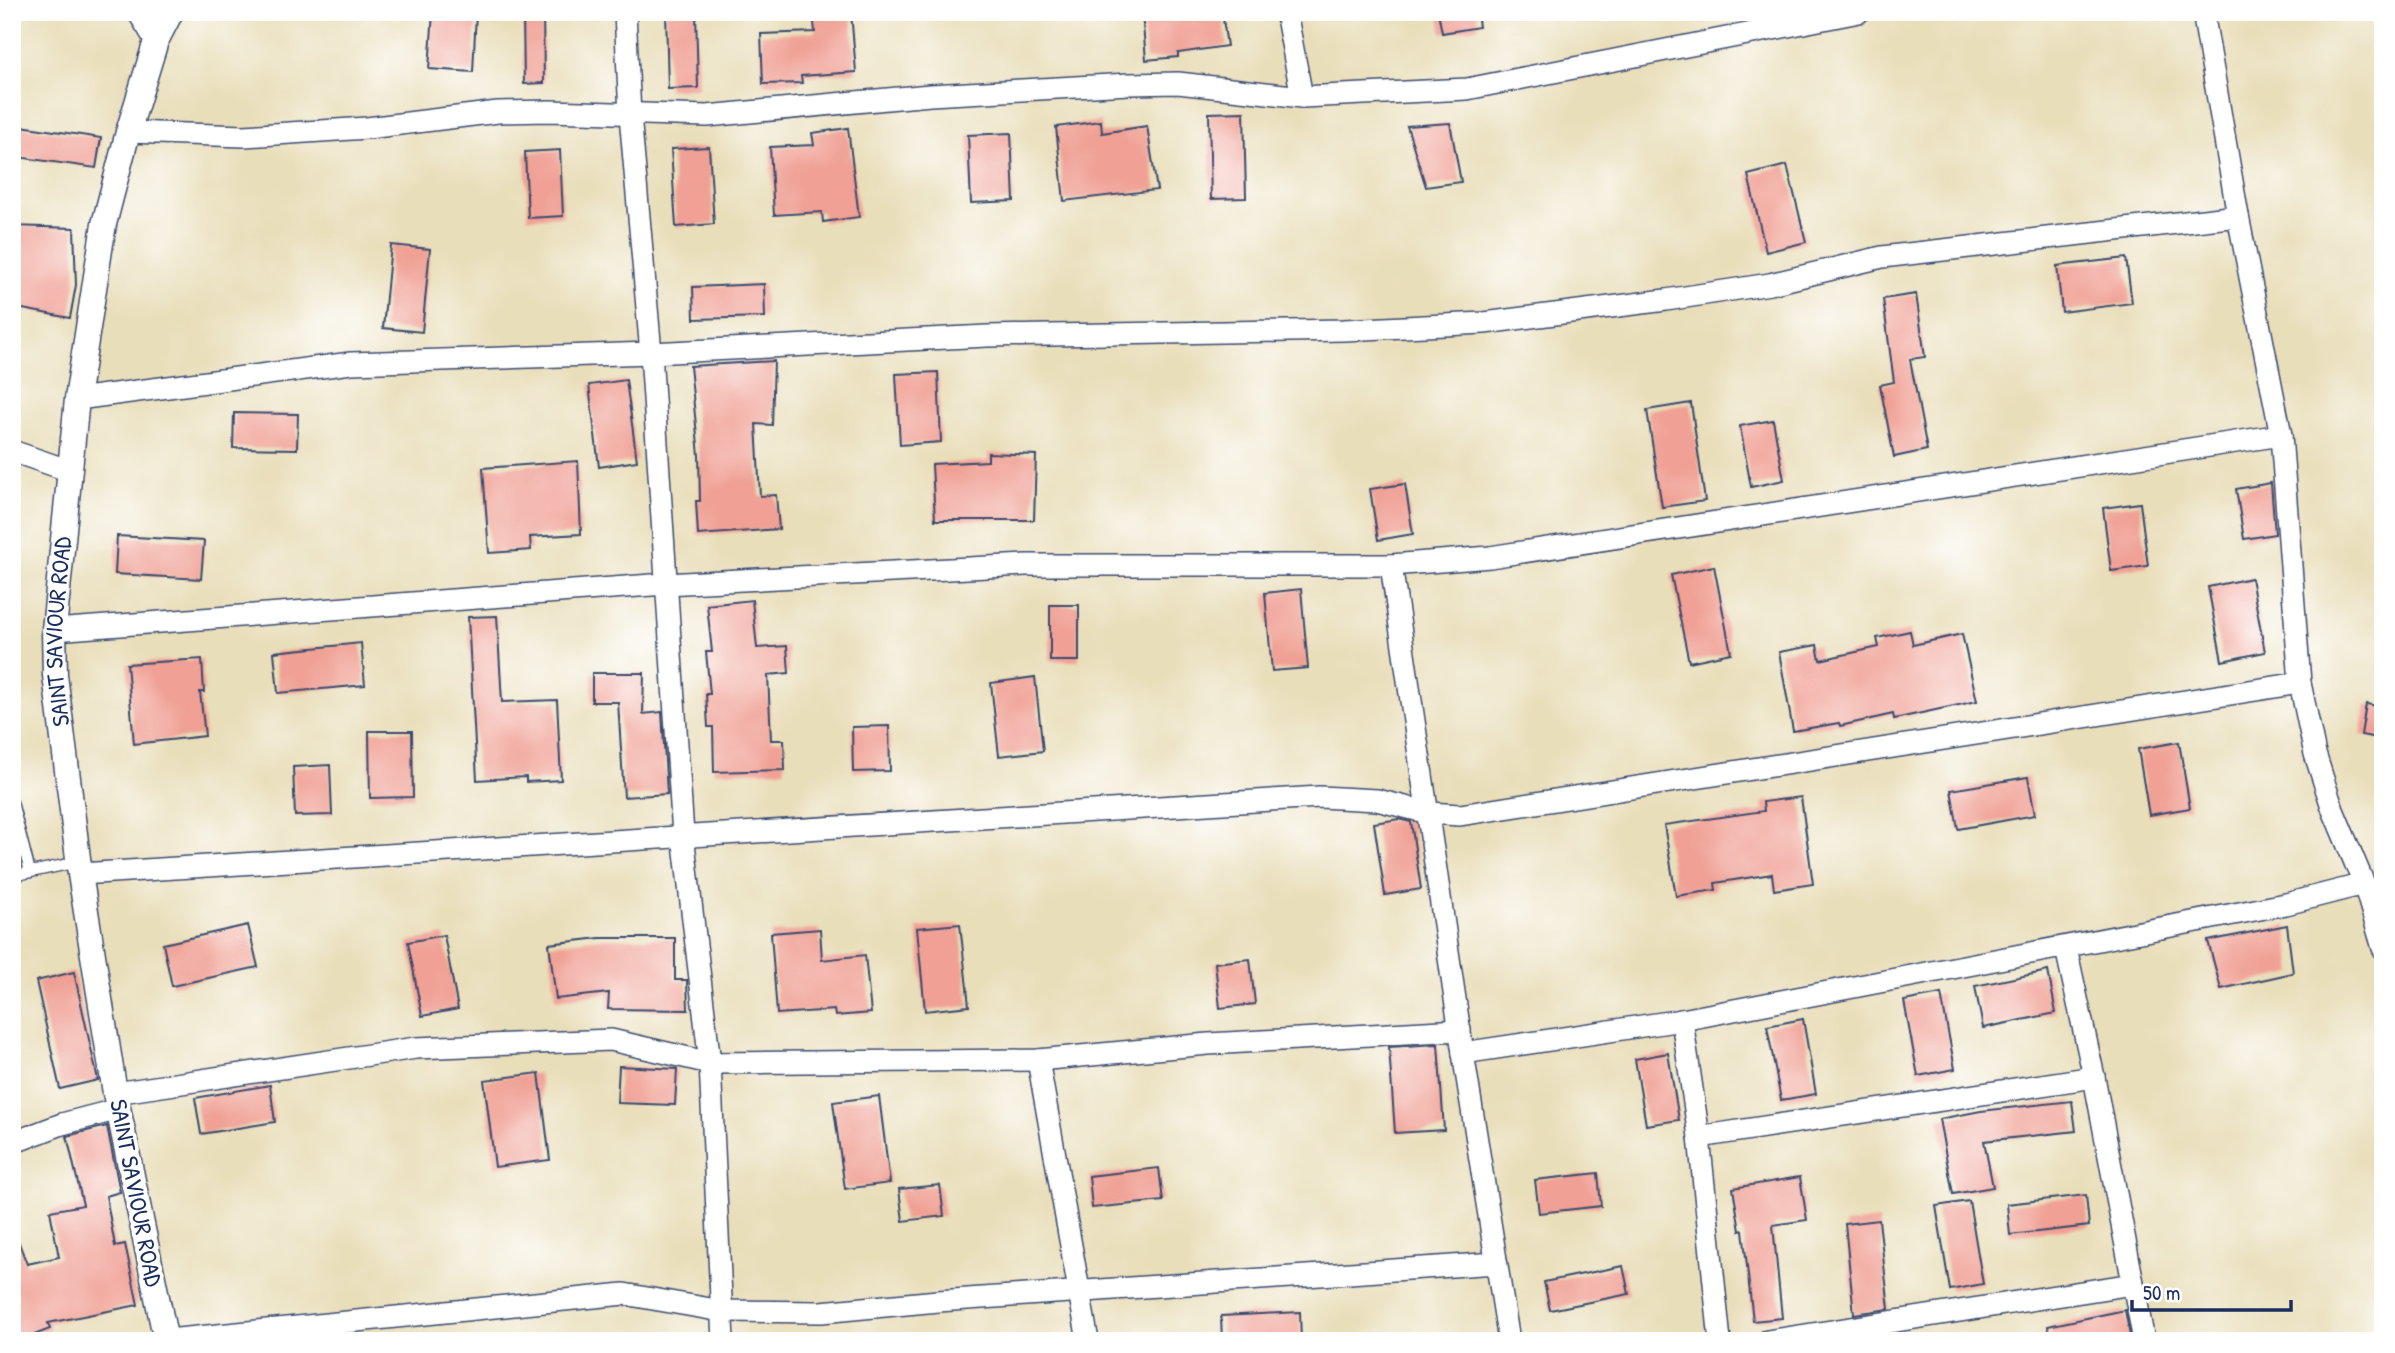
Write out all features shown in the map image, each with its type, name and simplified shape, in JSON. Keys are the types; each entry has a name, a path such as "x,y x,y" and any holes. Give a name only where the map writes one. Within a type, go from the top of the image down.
{"street":[{"path":"138,12 156,41"},
{"name":"SAINT SAVIOUR ROAD","path":"163,1340 117,1101 79,868 55,675 54,630 77,399 104,224 156,41 171,12"},
{"path":"625,12 683,835 710,1063 723,1341"},
{"path":"1286,12 1302,97"},
{"path":"128,132 244,136 367,128 498,112 707,116 930,95 1142,83 1178,83 1302,97 1467,89 1859,12"},
{"path":"2203,12 2238,216 2281,435 2300,682 2315,754 2333,810 2364,884 2383,948"},
{"path":"77,399 351,363 651,354 987,335 1332,331 1484,323 1770,284 1882,257 2238,216"},
{"path":"54,630 665,584 1026,565 1391,565 1490,556 2281,435"},
{"path":"12,451 70,471"},
{"path":"1391,565 1463,1053 1509,1341"},
{"path":"79,868 1320,797 1377,800 1429,813 1460,815 2300,682"},
{"path":"1463,1053 1682,1020 2066,948 2286,904 2364,884"},
{"path":"2066,948 2094,1077 2144,1341"},
{"path":"1682,1020 1699,1137 1720,1341"},
{"path":"12,1143 117,1101 416,1048 611,1040 710,1063 1038,1060 1208,1044 1460,1030"},
{"path":"1038,1060 1088,1341"},
{"path":"1699,1137 2094,1077"},
{"path":"163,1340 624,1294 722,1311 821,1312 1496,1263"},
{"path":"1767,1341 2133,1284"}],"lane":[{"path":"12,802 30,872"},
{"path":"12,876 79,868"}],"building":[{"path":"433,12 476,12 473,72 429,69"},
{"path":"523,12 543,12 544,83 524,84"},
{"path":"666,12 696,12 698,88 668,89"},
{"path":"813,12 851,12 856,72 801,76 802,83 763,84 761,34 815,32"},
{"path":"1222,12 1227,46 1178,53 1178,57 1146,60 1142,13"},
{"path":"1438,12 1477,12 1479,27 1442,33"},
{"path":"1244,112 1246,198 1211,199 1209,113"},
{"path":"1101,121 1102,133 1147,126 1157,190 1064,201 1056,127"},
{"path":"1450,123 1461,182 1426,187 1407,126"},
{"path":"21,126 101,138 96,168 17,157"},
{"path":"848,128 859,217 823,222 822,212 774,215 770,147 814,145 812,133"},
{"path":"1011,133 1014,201 971,203 968,135"},
{"path":"709,147 714,224 676,227 671,149"},
{"path":"560,150 563,216 528,218 525,152"},
{"path":"1787,165 1806,242 1766,252 1748,175"},
{"path":"12,226 74,228 76,285 70,318 12,307"},
{"path":"391,245 430,249 422,332 383,328"},
{"path":"2126,258 2132,303 2062,312 2057,266"},
{"path":"764,284 765,317 694,319 693,287"},
{"path":"1916,294 1925,357 1910,359 1927,450 1894,457 1880,385 1894,382 1883,299"},
{"path":"774,361 772,425 756,424 760,496 776,495 779,529 698,535 696,501 700,501 699,455 690,366"},
{"path":"938,372 941,442 900,445 896,374"},
{"path":"626,380 637,461 599,467 589,385"},
{"path":"1691,403 1705,501 1662,507 1647,410"},
{"path":"234,413 298,414 297,449 233,448"},
{"path":"1773,420 1784,480 1751,487 1740,426"},
{"path":"988,453 1036,455 1034,520 935,520 932,464 988,461"},
{"path":"578,461 581,534 530,537 531,550 489,553 483,468"},
{"path":"2271,483 2275,534 2244,539 2236,489"},
{"path":"1405,484 1413,534 1378,540 1370,489"},
{"path":"2140,503 2148,566 2111,571 2103,508"},
{"path":"117,536 204,541 201,579 115,574"},
{"path":"1714,566 1731,653 1689,662 1671,575"},
{"path":"2251,578 2265,652 2222,661 2208,587"},
{"path":"1301,589 1308,668 1272,671 1265,593"},
{"path":"752,600 757,648 787,646 789,673 768,675 771,740 784,740 785,770 714,772 713,727 708,727 706,694 710,694 706,652 712,652 707,605"},
{"path":"1050,605 1079,605 1079,661 1050,661"},
{"path":"497,616 502,702 557,700 561,780 526,782 526,777 477,780 468,617"},
{"path":"1910,631 1913,645 1962,634 1977,701 1894,719 1893,714 1840,726 1839,723 1793,731 1779,652 1817,645 1820,660 1879,647 1877,638"},
{"path":"361,643 365,685 278,693 274,652"},
{"path":"202,659 204,692 200,692 205,736 134,744 127,664"},
{"path":"592,673 644,673 643,714 662,712 667,794 624,797 618,702 592,702"},
{"path":"1035,677 1043,751 999,756 991,683"},
{"path":"2366,704 2383,707 2383,739 2361,735"},
{"path":"889,726 890,771 853,772 852,727"},
{"path":"369,731 412,731 413,797 370,798"},
{"path":"2179,742 2190,808 2149,815 2138,749"},
{"path":"330,765 332,815 295,816 293,767"},
{"path":"2028,777 2035,815 1958,829 1951,790"},
{"path":"1801,797 1813,884 1774,890 1772,874 1715,883 1716,890 1676,896 1664,825 1764,811 1763,802"},
{"path":"1399,819 1411,822 1421,889 1385,895 1374,823"},
{"path":"960,924 969,1006 925,1011 917,928"},
{"path":"248,925 258,967 172,986 163,944"},
{"path":"2287,925 2293,973 2221,989 2208,941"},
{"path":"820,929 822,960 865,955 871,1013 835,1016 834,1010 777,1014 771,933"},
{"path":"444,935 458,1009 422,1016 408,942"},
{"path":"600,938 675,938 675,980 687,980 688,1010 608,1009 609,993 556,999 549,944"},
{"path":"1250,959 1255,1004 1220,1008 1215,963"},
{"path":"2048,971 2056,1013 1983,1028 1975,986"},
{"path":"74,972 98,1080 60,1089 36,981"},
{"path":"1941,994 1955,1069 1918,1076 1904,1001"},
{"path":"1803,1019 1816,1094 1781,1100 1767,1026"},
{"path":"1438,1044 1444,1130 1395,1133 1389,1047"},
{"path":"1668,1053 1679,1120 1646,1125 1635,1059"},
{"path":"619,1066 677,1069 675,1105 617,1103"},
{"path":"539,1073 550,1160 495,1167 484,1080"},
{"path":"270,1085 275,1122 201,1134 195,1098"},
{"path":"879,1096 890,1183 845,1189 833,1102"},
{"path":"2072,1101 2076,1131 1984,1141 1993,1187 1953,1194 1939,1119 1981,1111"},
{"path":"107,1126 120,1192 106,1196 115,1246 125,1244 138,1305 48,1323 50,1329 19,1341 12,1341 12,1231 14,1230 27,1264 59,1257 50,1211 83,1205 67,1136"},
{"path":"1159,1168 1163,1201 1092,1208 1089,1176"},
{"path":"1598,1173 1601,1206 1539,1213 1535,1180"},
{"path":"1800,1177 1807,1220 1773,1225 1782,1318 1753,1321 1743,1230 1740,1231 1733,1188"},
{"path":"940,1185 944,1216 903,1221 899,1189"},
{"path":"2086,1195 2089,1226 2010,1235 2007,1204"},
{"path":"1969,1201 1983,1284 1950,1290 1936,1206"},
{"path":"1879,1220 1889,1309 1854,1314 1845,1224"},
{"path":"1623,1266 1629,1294 1550,1310 1544,1282"},
{"path":"2125,1310 2131,1341 2051,1341 2048,1326"},
{"path":"1300,1312 1301,1341 1222,1341 1221,1316"}]}
